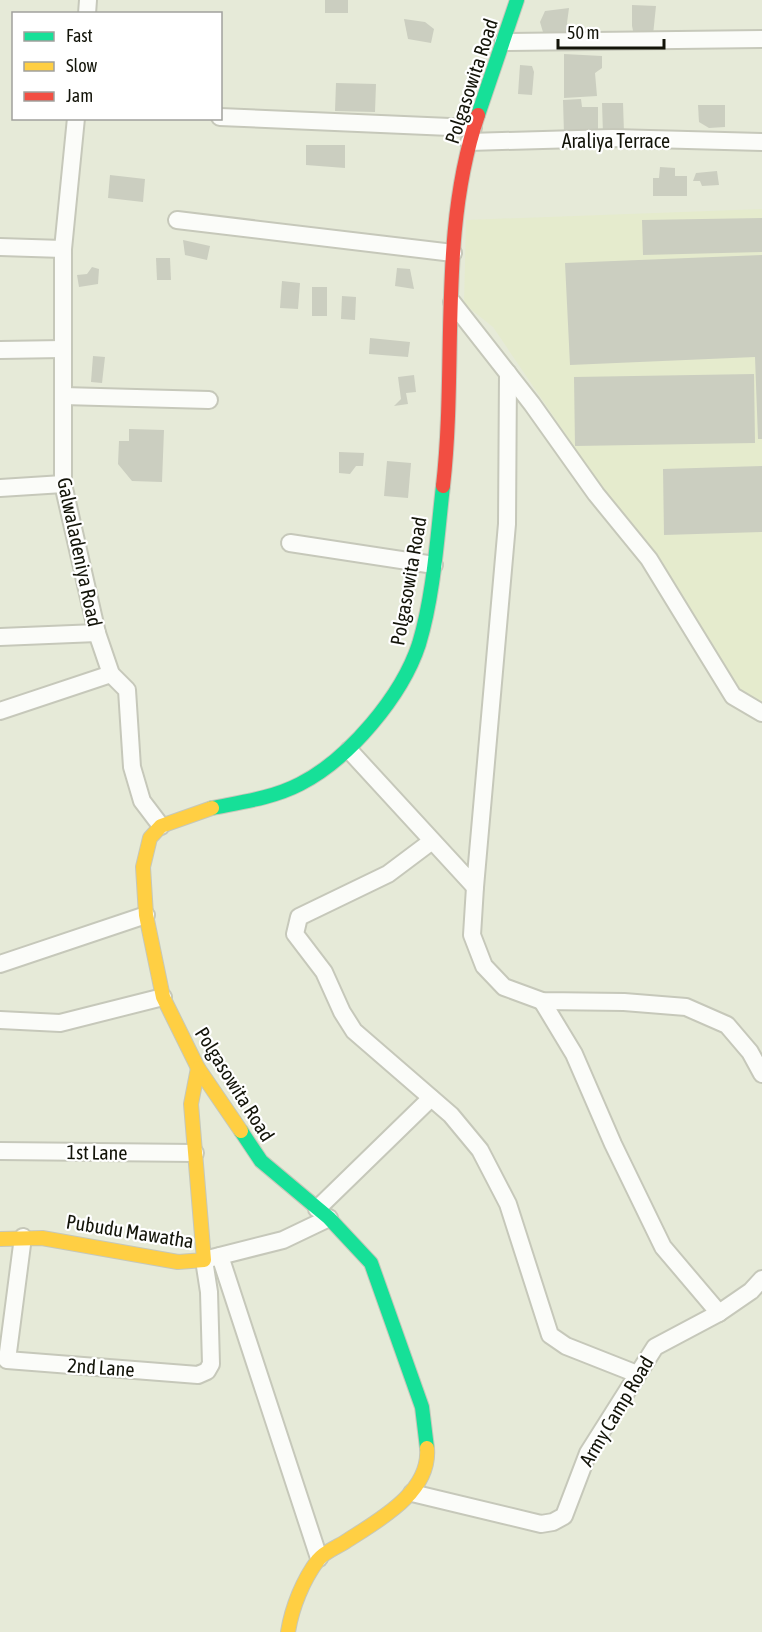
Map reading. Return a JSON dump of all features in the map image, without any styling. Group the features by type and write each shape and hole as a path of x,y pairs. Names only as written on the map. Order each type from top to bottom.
{"street":[{"name":"Polgasowita Road","path":"319,1558 374,1524 412,1493 424,1472 427,1453 422,1407 411,1370 371,1263 323,1214 261,1161 198,1068 163,998 146,915 143,867 150,838 161,826 202,810 265,798 301,784 349,750 405,680 420,643 434,566 448,443 453,253 471,135 517,0"},
{"path":"503,42 762,39"},
{"name":"Araliya Terrace","path":"222,117 471,135 762,142"},
{"name":"Galwaladeniya Road","path":"76,120 63,249 63,484 97,633 111,674 127,690 132,767 142,801 161,826"},
{"path":"177,220 453,253"},
{"path":"0,247 63,249"},
{"path":"452,302 508,373 596,494 650,559 732,696 762,713"},
{"path":"0,350 63,349"},
{"path":"508,373 507,524 472,934 484,966 504,987 542,1001 624,1002 686,1007 727,1025 750,1052 762,1074"},
{"path":"63,396 209,400"},
{"path":"0,488 63,484"},
{"path":"290,543 434,566"},
{"path":"0,636 97,633"},
{"path":"0,711 111,674"},
{"path":"349,750 475,887"},
{"path":"432,841 388,874 299,917 295,926 295,934 324,972 338,1004 354,1031 451,1115 480,1150 508,1204 550,1335 566,1346 638,1374"},
{"path":"0,964 146,915"},
{"path":"0,1020 60,1023 163,998"},
{"path":"542,1001 574,1054 613,1144 663,1247 719,1313"},
{"name":"Pubudu Mawatha","path":"0,1239 23,1237 65,1240 178,1262 212,1258 195,1153 191,1104 198,1068"},
{"path":"288,1632 292,1609 319,1558 212,1258 283,1240 323,1214 431,1098"},
{"name":"1st Lane","path":"0,1151 195,1153"},
{"name":"2nd Lane","path":"23,1237 7,1360 198,1374 207,1371 211,1364 208,1292 212,1258"},
{"name":"Army Camp Road","path":"412,1493 508,1518 541,1524 554,1522 564,1516 588,1453 655,1347 719,1313 751,1291 762,1279"}],"shaded area":[{"path":"762,209 762,710 749,710 684,609 493,327 464,304 466,220"}],"building":[{"path":"325,0 348,0 348,13 325,13"},
{"path":"632,5 656,6 653,35 634,35"},
{"path":"569,8 567,23 572,36 545,39 540,22 545,11"},
{"path":"404,19 425,22 434,29 431,43 408,39"},
{"path":"564,54 602,56 602,68 595,73 597,96 564,98"},
{"path":"520,65 532,66 534,72 532,95 518,94"},
{"path":"336,83 376,84 375,112 335,111"},
{"path":"581,99 582,107 598,107 598,133 564,134 563,100"},
{"path":"602,103 623,103 624,133 603,134"},
{"path":"698,105 725,105 725,127 709,128 699,122"},
{"path":"306,145 345,145 345,168 306,165"},
{"path":"660,167 675,168 675,176 687,176 687,196 653,196 653,178 659,178"},
{"path":"717,171 719,185 702,186 700,181 693,181 696,173"},
{"path":"110,175 145,179 143,202 108,198"},
{"path":"762,218 762,252 643,255 642,220"},
{"path":"183,240 210,246 207,260 185,255"},
{"path":"762,255 762,439 758,439 755,357 570,365 565,263"},
{"path":"156,258 170,258 171,280 157,280"},
{"path":"92,267 99,269 98,284 79,287 77,275 87,274"},
{"path":"397,268 410,269 414,289 395,286"},
{"path":"282,281 300,283 298,309 280,308"},
{"path":"312,287 327,287 327,316 312,316"},
{"path":"342,296 356,297 355,320 341,319"},
{"path":"370,338 410,342 408,357 369,354"},
{"path":"93,356 105,357 102,383 91,382"},
{"path":"754,374 755,443 575,446 574,377"},
{"path":"414,375 416,392 406,393 408,404 394,406 401,399 398,377"},
{"path":"129,429 164,430 162,482 132,481 118,464 119,441 129,441"},
{"path":"339,452 364,453 363,466 356,466 350,474 339,473"},
{"path":"387,461 411,463 408,498 384,496"},
{"path":"762,466 762,532 664,535 663,469"}],"traffic: fast":[{"path":"478,115 517,0"},
{"path":"212,808 268,796 300,784 337,759 372,724 387,705 411,664 424,625 434,566 443,486"},
{"path":"241,1131 261,1161 329,1218 371,1263 422,1407 427,1448"}],"traffic: slow":[{"path":"212,808 161,826 150,838 143,867 146,915 163,997 198,1068 241,1131"},
{"path":"0,1239 42,1238 178,1262 204,1260 191,1104 198,1068"},
{"path":"288,1632 299,1594 318,1560 400,1504 420,1479 426,1464 427,1448"}],"traffic: jam":[{"path":"443,486 447,440 453,252 466,160 478,115"}]}
